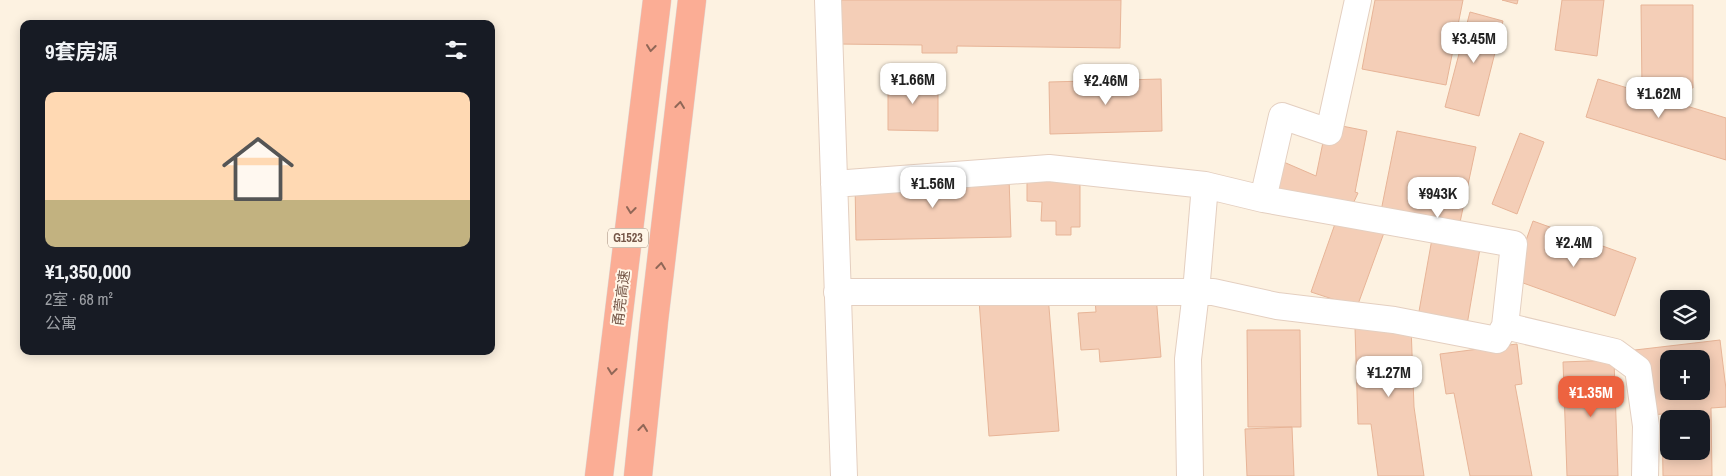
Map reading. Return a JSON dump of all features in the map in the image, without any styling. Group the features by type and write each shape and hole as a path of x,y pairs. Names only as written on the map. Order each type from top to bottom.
{"highway":[{"name":"甬莞高速","path":"599,476 657,0"},
{"name":"G1523","path":"638,476 654,321 692,0"}],"street":[{"path":"828,0 844,476"},
{"path":"1263,199 1282,116 1329,132 1358,0"},
{"path":"834,184 1049,168 1206,185 1263,199 1514,244 1505,326 1498,340 1394,320 1277,306 1213,292 837,292"},
{"path":"1190,476 1188,358 1206,185"},
{"path":"1505,326 1615,352 1638,369 1646,426 1645,476"}],"building":[{"path":"838,0 1121,0 1120,48 957,46 957,53 922,53 922,45 837,44"},
{"path":"1375,0 1463,0 1446,85 1362,69"},
{"path":"1502,0 1518,0 1517,4"},
{"path":"1562,0 1604,0 1597,56 1555,50"},
{"path":"1641,5 1693,5 1693,88 1642,89"},
{"path":"1470,12 1503,21 1479,116 1445,107"},
{"path":"888,79 938,79 938,131 888,130"},
{"path":"1161,79 1162,131 1050,134 1049,82"},
{"path":"1598,79 1726,118 1726,160 1586,117"},
{"path":"1327,123 1367,131 1355,192 1358,193 1352,206 1385,230 1357,307 1311,292 1336,221 1266,192 1279,160 1316,176"},
{"path":"1397,131 1476,147 1459,227 1483,231 1467,325 1418,317 1435,222 1381,211"},
{"path":"1520,133 1544,142 1517,214 1492,204"},
{"path":"1027,174 1080,175 1080,227 1071,227 1071,235 1056,235 1056,221 1041,221 1042,202 1027,201"},
{"path":"1009,178 1011,237 856,240 855,182"},
{"path":"1533,221 1636,258 1615,316 1512,279"},
{"path":"1048,295 1059,431 989,436 979,300"},
{"path":"1156,295 1161,357 1100,362 1099,349 1081,350 1078,313 1096,312 1095,300"},
{"path":"1411,326 1414,407 1424,476 1378,476 1371,424 1358,424 1355,328"},
{"path":"1247,330 1300,330 1301,427 1248,427"},
{"path":"1720,340 1726,389 1726,407 1711,408 1712,476 1663,476 1663,460 1710,460 1710,410 1660,410 1660,414 1643,416 1635,350"},
{"path":"1517,344 1522,384 1515,385 1532,476 1470,476 1454,393 1446,394 1440,354"},
{"path":"1614,360 1618,476 1567,476 1563,362"},
{"path":"1292,427 1294,476 1247,476 1245,429"}]}
